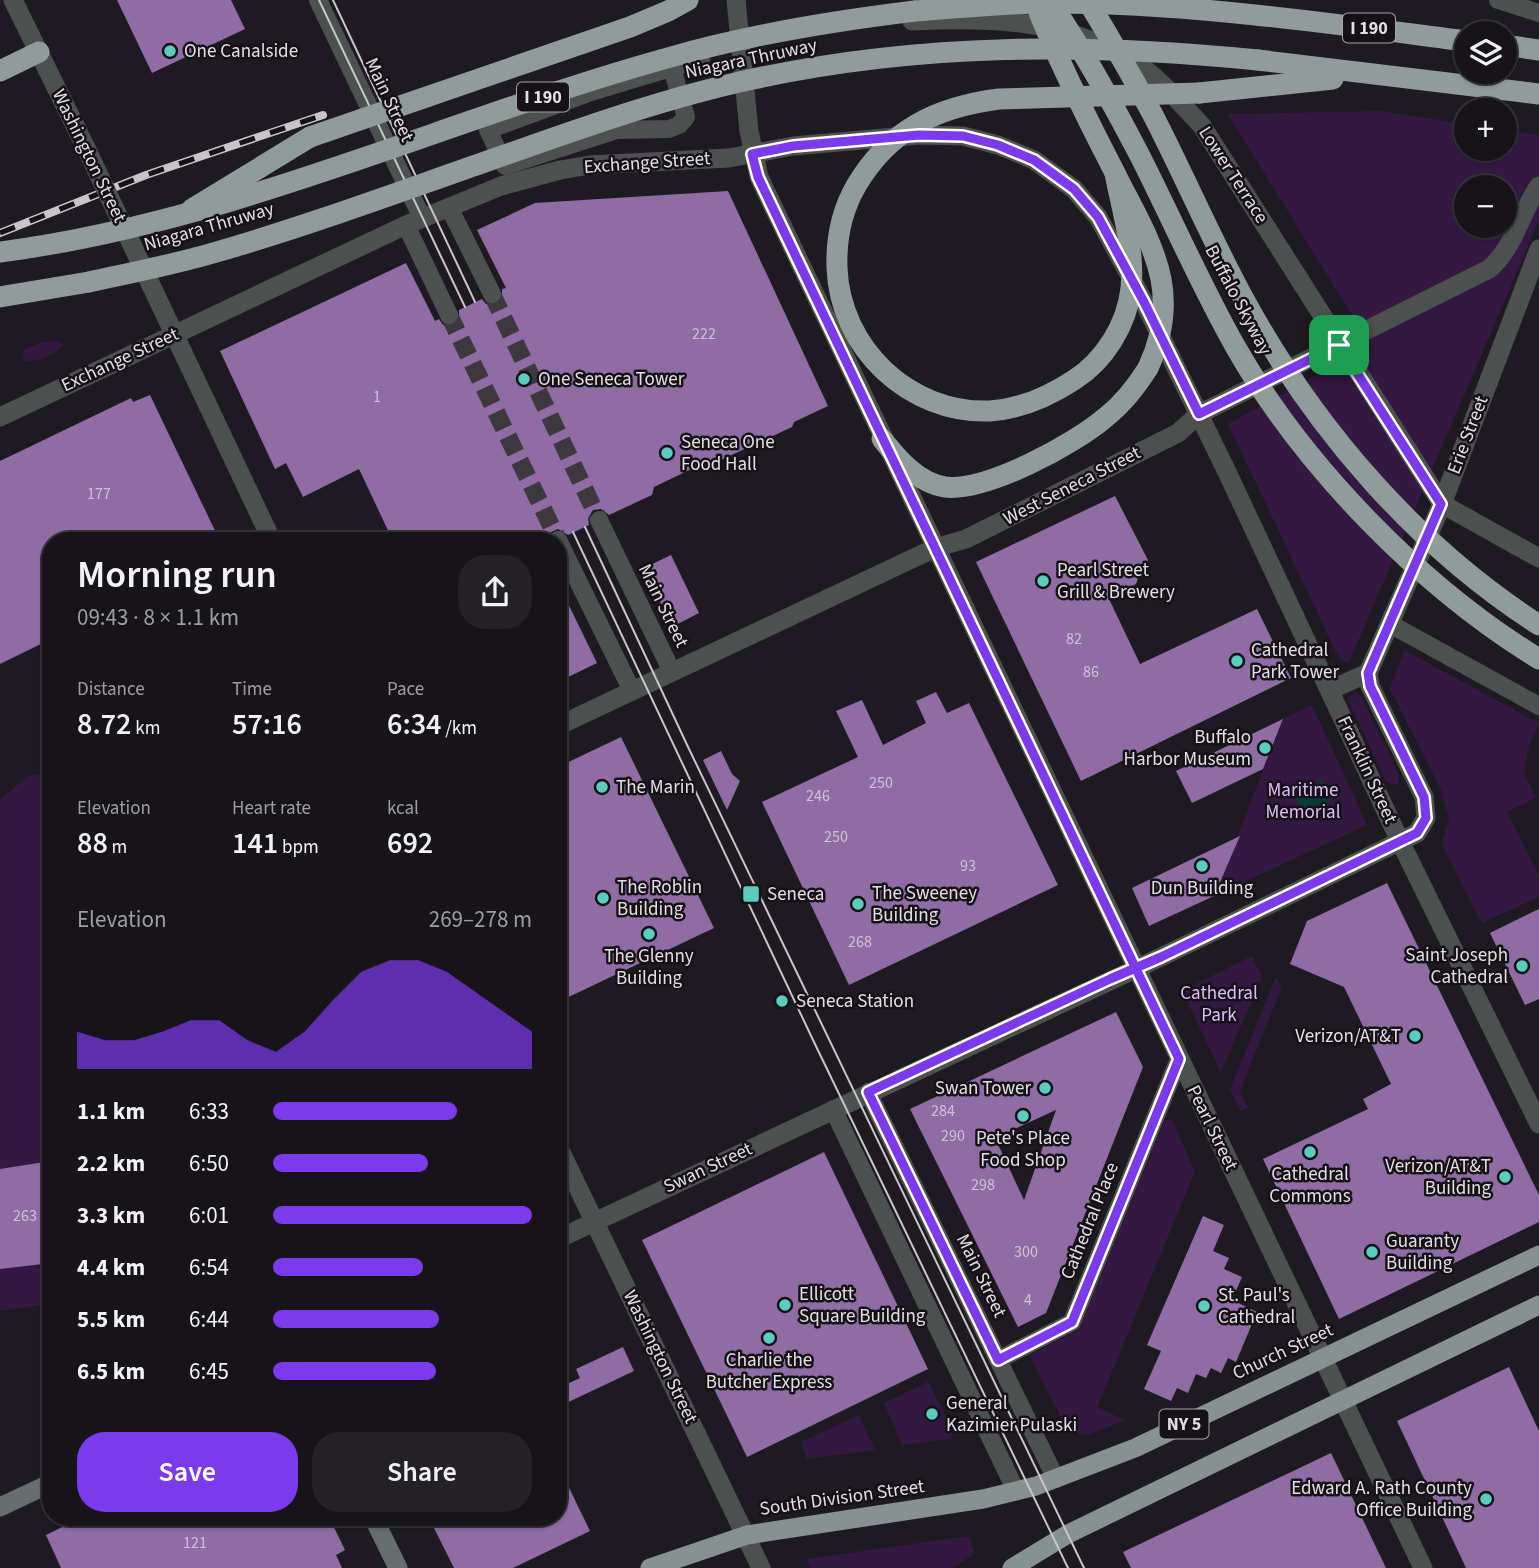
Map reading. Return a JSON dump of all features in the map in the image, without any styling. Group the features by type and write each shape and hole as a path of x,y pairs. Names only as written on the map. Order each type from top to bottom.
{"highway":[{"path":"180,216 310,137 630,27 688,0"},
{"path":"882,439 903,465 926,479 943,486 966,488 1002,475 1069,443 1106,417 1130,396 1158,346 1162,324 1161,281 1156,261 1140,221 1061,64 1034,0"},
{"name":"Buffalo Skyway","path":"1049,0 1098,78 1126,130 1236,349 1282,417 1334,482 1394,545 1467,607 1539,659"},
{"name":"Buffalo Skyway","path":"1087,0 1153,116 1250,310 1309,403 1364,472 1419,528 1482,585 1539,625"},
{"name":"Niagara Thruway","path":"0,252 107,235 180,216 269,190 671,56 755,36 837,21 980,6 1042,3 1272,16 1454,39"},
{"name":"Niagara Thruway","path":"0,297 89,282 211,254 653,105 752,79 838,63 960,50 1032,47 1158,51 1539,94"},
{"path":"1517,47 1539,50"},
{"path":"0,71 39,52"},
{"path":"1115,173 1131,253 1131,290 1122,320 1112,340 1086,372 1054,393 1026,405 990,411 951,407 913,393 894,380 861,344 844,312 837,283 836,248 841,221 850,196 864,172 886,146 937,113 966,103 999,99 1199,93 1370,75"},
{"name":"Church Street","path":"1050,1481 1135,1448 1539,1255"},
{"path":"1012,1568 1068,1534 1539,1305"},
{"name":"South Division Street","path":"650,1568 747,1535 954,1504 1050,1481"}],"main road":[{"path":"0,1507 42,1487"},
{"path":"377,1526 398,1568"}],"street":[{"name":"Washington Street","path":"13,0 268,532"},
{"name":"Main Street","path":"318,0 427,216 492,294"},
{"name":"Main Street","path":"331,0 427,216 449,314"},
{"name":"Pearl Street","path":"736,0 752,154 758,177 1423,1568"},
{"path":"1497,0 1539,13"},
{"name":"Lower Terrace","path":"672,68 686,117 679,125 669,129 617,130 505,166 488,130 589,93 741,47 770,40 887,23 972,18 1033,24 1077,35 1125,55 1153,75 1202,126 1441,504 1539,558"},
{"name":"Exchange Street","path":"0,417 427,216 501,186 560,170 590,166 729,158 793,146 919,135 963,136 998,145 1034,160 1074,189 1098,217 1144,302 1199,414"},
{"name":"West Seneca Street","path":"567,722 935,548 966,539 1178,433 1199,414 1489,269 1507,250 1532,195 1539,186"},
{"name":"Erie Street","path":"1368,673 1441,504 1539,250"},
{"name":"Franklin Street","path":"1199,414 1400,841 1539,1124"},
{"name":"Main Street","path":"599,520 672,672"},
{"path":"567,557 638,688"},
{"path":"1390,624 1539,706"},
{"path":"1330,690 1368,673 1370,686 1424,797 1426,818 1417,833 1400,841"},
{"name":"Swan Street","path":"567,1235 1400,841"},
{"name":"Cathedral Place","path":"998,1360 1072,1322 1179,1059"},
{"name":"Main Street","path":"863,1095 998,1360 1050,1481"},
{"path":"833,1109 1016,1491"},
{"name":"Washington Street","path":"567,1165 761,1568"}],"green space":[{"path":"1381,111 1454,122 1454,161 1517,161 1517,132 1539,135 1539,221 1349,662 1340,660 1228,424 1371,346 1228,114"},
{"path":"58,341 63,345 50,355 39,360 23,360 24,350 39,343"},
{"path":"1404,650 1539,723 1529,745 1524,772 1536,798 1507,812 1539,876 1539,897 1482,923 1442,843 1449,819 1441,790 1390,689"},
{"path":"1356,692 1361,696 1399,775 1398,784 1386,781 1349,702 1347,697"},
{"name":"Maritime Memorial","path":"1312,705 1367,825 1214,896 1236,845 1233,839 1237,837 1283,719"},
{"path":"42,774 42,1305 0,1311 0,800 28,776"},
{"name":"Cathedral Park","path":"1252,956 1262,977 1221,1072 1182,991"},
{"path":"1276,977 1282,987 1240,1091 1248,1108 1240,1111 1230,1089"},
{"path":"1165,1120 1172,1120 1195,1171 1097,1408 1126,1420 1088,1435 1068,1432 1030,1355 1079,1330"},
{"path":"928,1382 953,1430 951,1439 902,1445 884,1403"},
{"path":"859,1415 875,1450 807,1459 801,1442"},
{"path":"968,1536 975,1553 953,1568 811,1568 807,1559"}],"shaded area":[{"path":"1322,781 1330,799 1324,816 1299,807 1293,792"}],"building":[{"name":"One Canalside","path":"117,0 231,0 245,29 152,73"},
{"name":"One Seneca Tower","path":"728,191 828,406 794,422 792,427 710,465 704,463 654,487 652,495 609,515 601,509 593,510 588,518 589,525 568,535 558,529 551,532 389,532 359,469 303,497 286,463 275,469 220,351 406,263 435,321 439,319 443,325 453,325 459,321 459,310 482,299 486,304 496,304 502,300 502,289 506,288 477,230 535,203"},
{"path":"150,395 216,532 42,532 42,643 0,664 0,461 131,398 133,402"},
{"path":"1115,496 1148,560 1147,571 1139,575 1136,584 1109,599 1140,664 1257,609 1291,678 1081,781 976,562"},
{"path":"671,555 699,613 672,627 644,568"},
{"path":"567,601 597,663 567,678"},
{"path":"936,692 947,713 969,703 1058,885 849,985 762,802 858,757 836,711 862,700 883,745 926,723 916,701"},
{"path":"1283,719 1263,769 1192,803 1176,771"},
{"path":"621,737 714,928 567,998 567,763"},
{"path":"721,751 732,774 740,781 727,810 703,760"},
{"name":"Dun Building","path":"1240,836 1214,896 1149,926 1132,888"},
{"path":"1387,883 1539,1195 1539,1222 1339,1319 1263,1159 1368,1109 1363,1099 1391,1084 1344,987 1290,964 1307,921"},
{"name":"Saint Joseph Cathedral","path":"1539,909 1539,999 1525,1005 1490,933"},
{"path":"1116,1012 1143,1067 1046,1313 1018,1327 910,1109","holes":["1056,1110 1024,1200 995,1138"]},
{"name":"Ellicott Square Building","path":"824,1152 928,1369 747,1457 642,1240"},
{"path":"42,1162 42,1264 0,1269 0,1169"},
{"name":"St. Paul's Cathedral","path":"1203,1216 1224,1225 1213,1251 1229,1258 1224,1269 1242,1277 1232,1300 1257,1312 1236,1362 1228,1358 1221,1373 1211,1368 1206,1378 1196,1374 1188,1393 1177,1388 1171,1401 1144,1389 1161,1351 1147,1345"},
{"path":"623,1347 634,1371 567,1403 567,1384 580,1378 576,1369"},
{"name":"Edward A. Rath County Office Building","path":"1509,1367 1539,1431 1539,1568 1466,1568 1397,1421"},
{"path":"1331,1453 1386,1568 1131,1568 1123,1552"},
{"path":"567,1484 590,1531 513,1568 454,1568 434,1528 567,1526"},
{"path":"64,1526 333,1526 345,1550 336,1555 342,1568 61,1568 46,1535"}],"tunnel":[{"path":"492,294 599,520"},
{"path":"449,315 554,532"}],"tram line":[{"path":"319,0 465,307"},
{"path":"333,0 475,302"},
{"path":"585,527 689,749 1084,1568"},
{"path":"573,532 813,1040 1068,1568"}],"railway":[{"path":"0,233 146,175 323,115"}],"place":[{"name":"One Canalside","path":"170,51"},
{"name":"One Seneca Tower","path":"524,379"},
{"name":"Seneca One Food Hall","path":"667,453"},
{"name":"Pearl Street Grill & Brewery","path":"1043,581"},
{"name":"Cathedral Park Tower","path":"1237,661"},
{"name":"Buffalo Harbor Museum","path":"1265,748"},
{"name":"The Marin","path":"602,787"},
{"name":"Dun Building","path":"1202,866"},
{"name":"Seneca","path":"751,894"},
{"name":"The Roblin Building","path":"603,898"},
{"name":"The Sweeney Building","path":"858,904"},
{"name":"The Glenny Building","path":"649,934"},
{"name":"Saint Joseph Cathedral","path":"1522,966"},
{"name":"Seneca Station","path":"782,1001"},
{"name":"Verizon/AT&T","path":"1415,1036"},
{"name":"Swan Tower","path":"1045,1088"},
{"name":"Pete's Place Food Shop","path":"1023,1116"},
{"name":"Cathedral Commons","path":"1310,1152"},
{"name":"Verizon/AT&T Building","path":"1505,1177"},
{"name":"Guaranty Building","path":"1372,1252"},
{"name":"Ellicott Square Building","path":"785,1305"},
{"name":"St. Paul's Cathedral","path":"1204,1306"},
{"name":"Charlie the Butcher Express","path":"769,1338"},
{"name":"General Kazimier Pulaski","path":"932,1414"},
{"name":"Edward A. Rath County Office Building","path":"1486,1499"}],"route":[{"path":"1339,345 1199,414 1144,302 1098,217 1074,189 1034,160 998,145 963,136 919,135 793,146 752,154 758,177 882,439 962,604 996,677 1136,968 1179,1059 1072,1322 998,1360 868,1092 1110,979 1136,968 1161,957 1417,833 1426,818 1424,797 1370,686 1368,673 1441,504 1339,345"}]}
